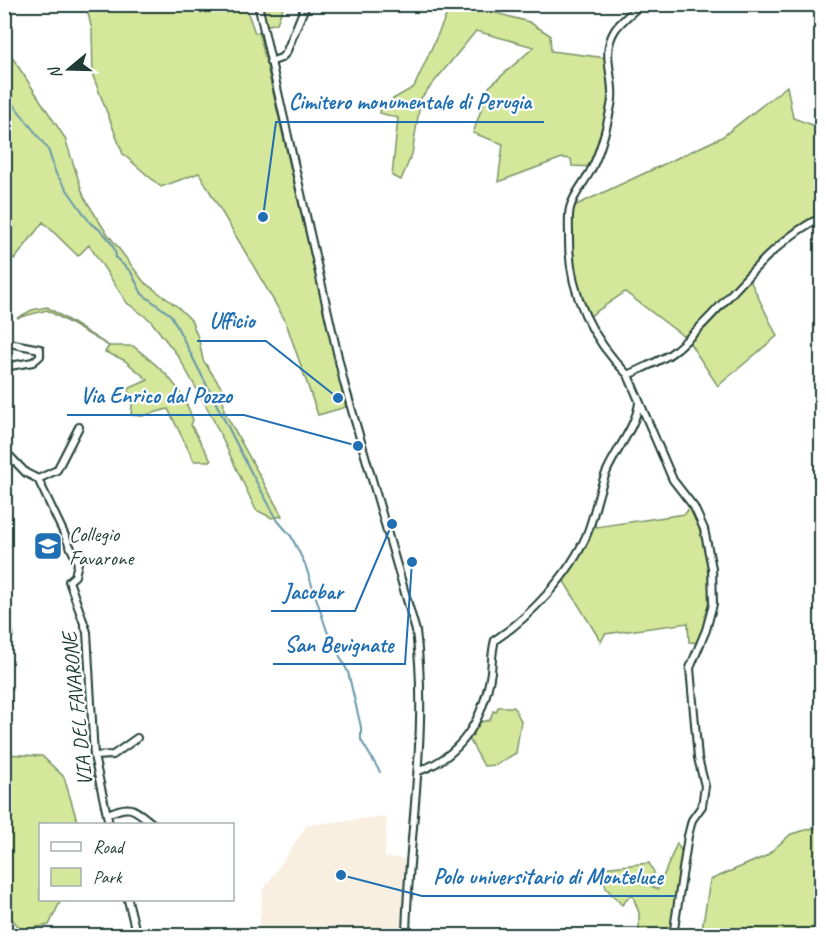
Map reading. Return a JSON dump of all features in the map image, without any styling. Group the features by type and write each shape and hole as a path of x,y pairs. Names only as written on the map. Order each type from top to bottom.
{"street":[{"path":"258,4 344,383 413,617 420,666 419,771 407,890 406,936"},
{"path":"270,62 286,53 306,4"},
{"path":"641,4 615,30 609,46 607,57 613,91 611,106 593,167 570,208 569,249 573,283 591,330 604,351 628,375 673,480 694,507 704,529 712,568 713,604 706,630 690,668 698,758 705,793 702,806 692,820 688,836 673,936"},
{"path":"628,375 671,354 738,286 793,235 822,216"},
{"path":"4,367 33,362 40,356 40,349 14,344"},
{"path":"419,771 447,758 470,735 491,674 495,640 518,622 553,587 585,537 606,473 637,416 639,401"},
{"path":"38,479 57,470 79,428"},
{"name":"VIA DEL FAVARONE","path":"4,450 26,473 38,479 78,563 75,576 69,581 87,632 94,756 109,823"},
{"path":"94,756 113,754 137,738"},
{"name":"VIA DEL FAVARONE","path":"108,814 122,807 131,807 151,823"},
{"path":"128,901 137,936"}],"shaded area":[{"path":"387,816 385,857 410,859 406,935 258,936 263,890 307,825"}],"green space":[{"path":"86,5 245,5 255,33 259,32 346,407 318,415 285,320 199,173 161,187 123,154 93,76 92,30"},
{"path":"260,5 284,5 277,23 265,26"},
{"path":"451,5 475,5 474,7 529,22 550,35 551,51 607,58 613,91 593,167 572,166 571,159 562,158 498,182 503,144 473,133 489,87 534,47 476,31 421,98 412,154 401,180 392,176 398,118 380,113 381,106 414,87"},
{"path":"4,50 14,60 65,138 84,197 104,229 144,282 178,307 191,320 199,340 203,360 223,390 224,411 282,516 272,518 256,510 210,413 178,356 150,320 127,303 89,245 78,256 43,222 15,259 5,254"},
{"path":"787,86 793,118 821,128 821,217 793,235 748,276 777,336 718,386 687,339 625,292 587,318 573,283 570,208 722,137"},
{"path":"47,307 109,346 47,310 17,318 32,310"},
{"path":"109,346 133,346 169,378 183,396 193,420 191,425 211,461 194,461 168,409 142,416 131,415 132,405 128,389 148,380 124,360 105,352"},
{"path":"692,504 704,529 713,604 701,643 689,642 688,623 605,634 601,642 562,578 592,519 596,527 685,514"},
{"path":"4,598 14,635 5,650 4,650"},
{"path":"498,707 514,707 521,721 516,753 496,765 484,766 468,737 475,723 490,720 493,711 496,712"},
{"path":"4,754 42,756 64,777 78,823 39,823 39,901 61,901 49,925 21,930 9,915 5,918"},
{"path":"821,826 821,935 694,935 702,930 710,880 766,856 791,834"},
{"path":"677,843 684,857 674,935 639,935 639,913 632,894 622,905 606,888 601,868 649,863 654,872 651,886 658,889"}],"waterway":[{"path":"4,92 48,149 56,174 91,224 108,238 114,248 116,258 131,272 142,294 171,315 252,474 278,521 291,536 305,564 327,631 348,672 361,727 361,740 380,772"}],"place":[{"name":"Cimitero monumentale di Perugia","path":"263,217"},
{"name":"Ufficio","path":"338,398"},
{"name":"Via Enrico dal Pozzo","path":"358,446"},
{"name":"Jacobar","path":"392,524"},
{"name":"Collegio Favarone","path":"48,546"},
{"name":"San Bevignate","path":"412,562"},
{"name":"Polo universitario di Monteluce","path":"341,875"}]}
